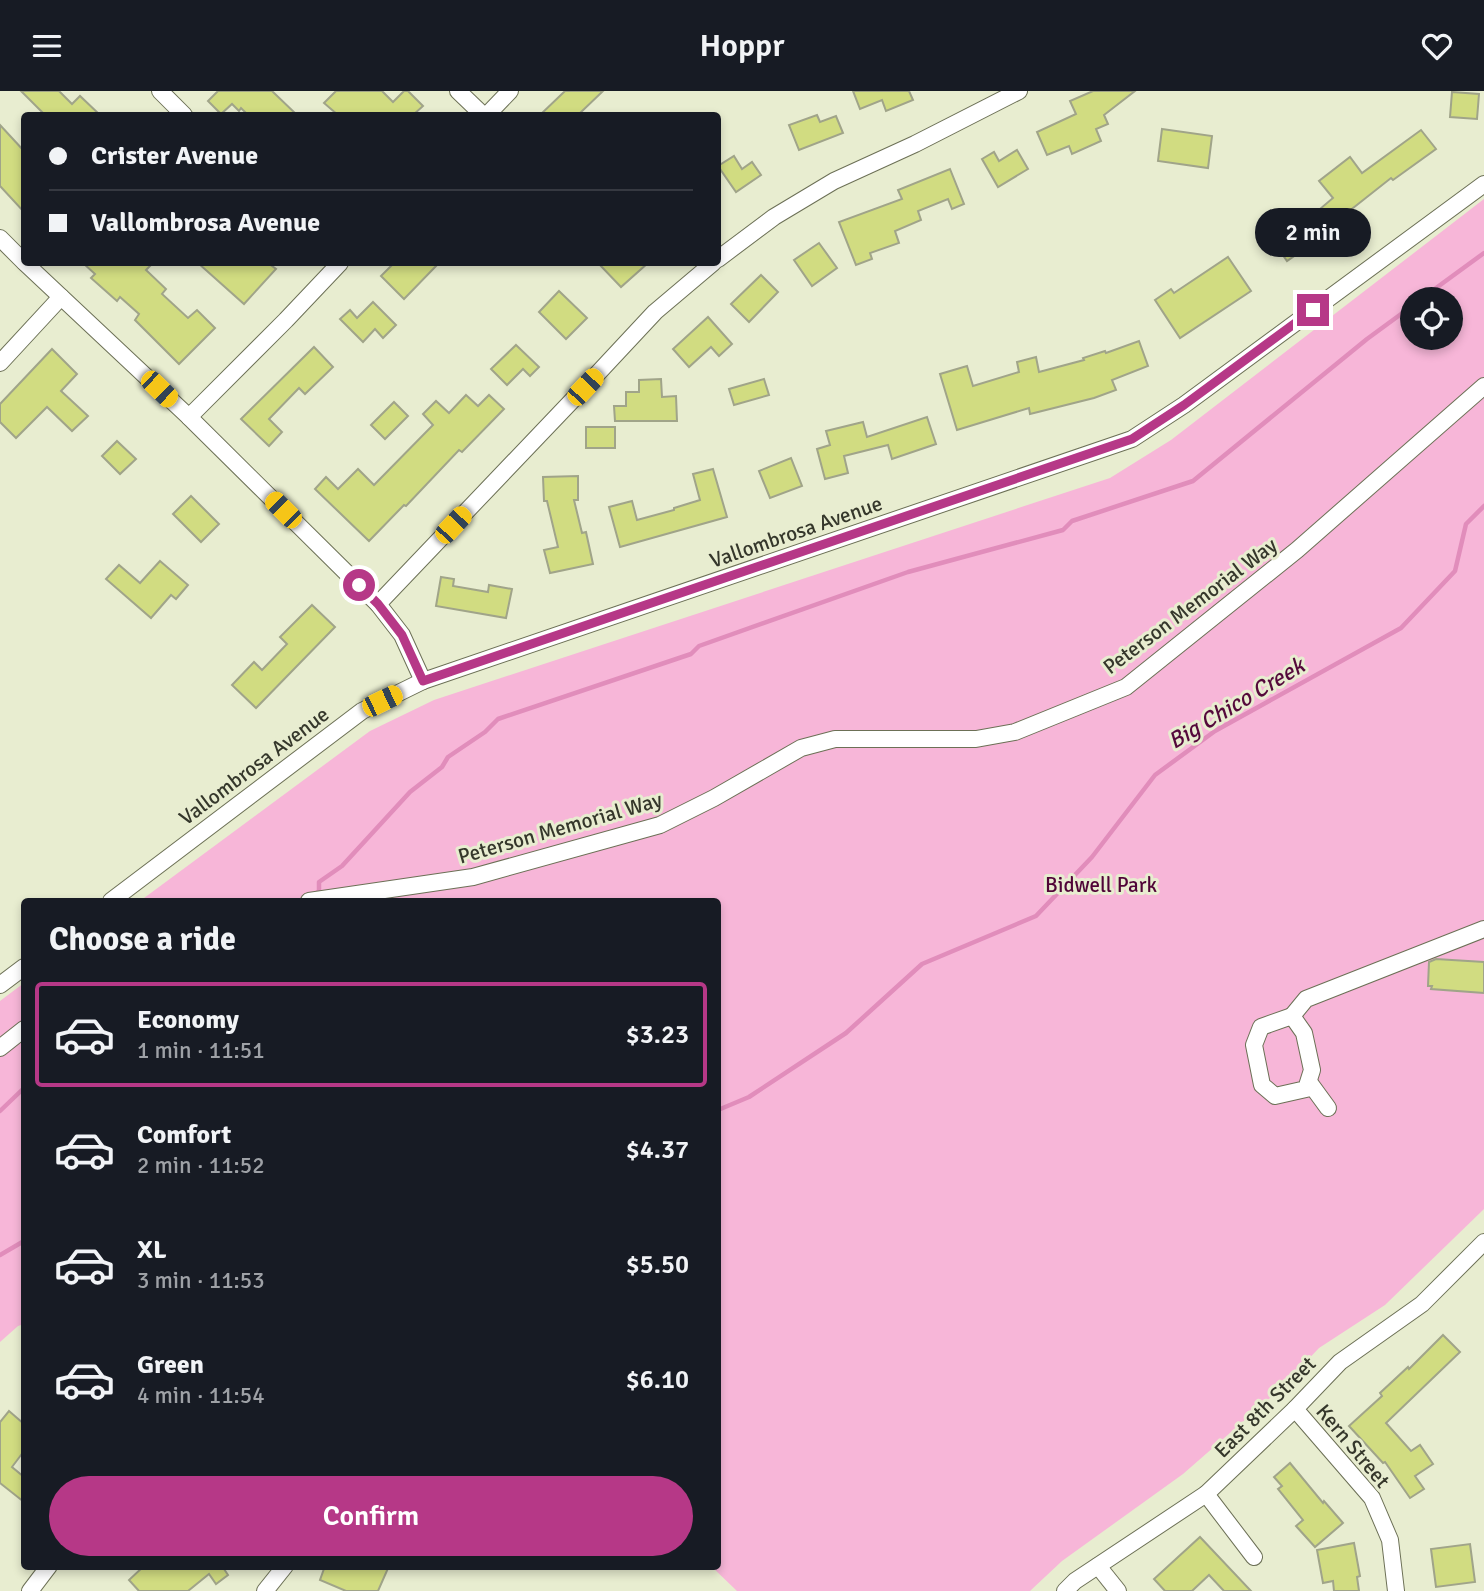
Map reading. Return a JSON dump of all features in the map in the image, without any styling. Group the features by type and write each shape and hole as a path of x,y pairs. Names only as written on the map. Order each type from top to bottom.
{"street":[{"path":"160,91 181,112"},
{"path":"458,91 482,112"},
{"path":"488,112 510,91"},
{"path":"721,257 774,217 834,181 915,144 1019,91"},
{"name":"Vallombrosa Avenue","path":"115,898 362,711 423,681 1132,439 1184,405 1484,184"},
{"path":"0,238 21,258"},
{"path":"29,266 188,417 378,604 402,635 423,681"},
{"path":"188,417 286,320 332,266"},
{"path":"378,604 655,312 709,266"},
{"path":"0,363 61,297"},
{"name":"Peterson Memorial Way","path":"330,898 473,877 660,825 714,798 801,748 835,739 976,739 1015,732 1126,687 1297,551 1484,386"},
{"path":"1292,1016 1304,1033 1312,1070 1306,1089 1275,1096 1262,1085 1254,1045 1261,1027 1292,1016 1306,999 1484,929"},
{"path":"0,985 21,969"},
{"path":"0,1048 21,1031"},
{"path":"1309,1082 1328,1108"},
{"name":"East 8th Street","path":"1065,1591 1075,1581 1206,1494 1340,1362 1422,1304 1484,1242"},
{"name":"Kern Street","path":"1295,1409 1372,1498 1390,1540 1396,1591"},
{"path":"1206,1494 1254,1557"},
{"path":"1098,1566 1118,1591"},
{"path":"30,1591 46,1570"},
{"path":"265,1591 282,1570"}],"green space":[{"name":"Bidwell Park","path":"1484,199 1484,1209 1385,1305 1319,1348 1279,1390 1183,1474 1062,1561 1030,1591 737,1591 715,1570 721,1570 721,898 144,898 370,731 434,700 1110,478 1171,440"},
{"path":"21,985 21,1325 0,1342 0,1001"}],"building":[{"path":"21,91 59,91 72,104 80,96 97,112 42,112"},
{"path":"218,91 272,91 294,112 245,112 241,108 239,111 232,104 223,112 219,112 208,101"},
{"path":"336,91 382,91 393,102 404,91 408,91 423,106 416,112 334,112 324,103"},
{"path":"565,91 603,91 581,112 543,112"},
{"path":"853,91 909,91 913,100 886,111 882,100 860,109"},
{"path":"1093,91 1135,91 1104,115 1108,124 1096,129 1101,141 1072,154 1069,146 1047,155 1037,132 1076,114 1070,101"},
{"path":"1452,92 1479,94 1477,119 1450,117"},
{"path":"817,115 820,122 836,116 843,133 799,150 789,125"},
{"path":"0,125 21,148 21,209 0,186"},
{"path":"1162,129 1212,136 1208,168 1158,161"},
{"path":"1421,130 1436,149 1393,180 1391,178 1324,231 1326,234 1287,261 1264,228 1289,211 1297,223 1311,213 1313,215 1333,198 1319,181 1350,157 1362,173"},
{"path":"1017,150 1028,169 998,187 982,159 994,152 999,161"},
{"path":"734,156 742,169 752,162 761,175 736,192 721,170 721,164"},
{"path":"950,169 964,204 952,209 948,199 918,211 921,220 895,231 899,243 870,253 872,259 856,265 839,222 902,199 898,190"},
{"path":"819,243 837,268 812,286 794,260"},
{"path":"1228,257 1251,291 1180,338 1155,300 1171,289 1174,293"},
{"path":"86,266 150,266 146,270 166,289 162,294 188,318 197,310 215,328 179,364 135,320 139,314 120,297 117,301 91,278 95,274"},
{"path":"201,266 272,266 276,269 244,304"},
{"path":"391,266 436,266 404,299 381,276"},
{"path":"601,266 645,266 621,287"},
{"path":"761,275 778,292 749,322 731,304"},
{"path":"559,291 587,318 566,339 539,312"},
{"path":"373,302 396,325 383,338 375,329 363,342 340,319 350,310 357,318"},
{"path":"708,317 732,344 719,356 711,347 689,367 673,349"},
{"path":"1139,341 1148,366 1112,380 1116,390 1030,414 1029,408 957,430 940,374 967,366 973,386 1019,372 1017,362 1036,357 1039,372"},
{"path":"516,345 539,367 530,376 523,369 507,385 491,369"},
{"path":"314,347 333,367 305,394 299,388 269,419 282,432 269,446 241,419"},
{"path":"52,349 77,374 61,391 88,416 72,431 47,407 16,438 0,422 0,404"},
{"path":"661,379 662,397 676,396 677,421 615,421 614,406 626,406 626,392 639,392 639,380"},
{"path":"764,379 769,395 734,405 729,389"},
{"path":"466,395 478,406 489,395 504,409 462,452 459,450 369,541 315,489 326,477 338,489 358,469 374,485 433,425 423,414 436,401 449,413"},
{"path":"394,402 408,416 385,439 371,425"},
{"path":"927,417 936,444 892,459 888,445 844,456 848,473 825,479 817,449 830,445 826,431 863,422 867,437"},
{"path":"586,427 615,427 615,448 586,448"},
{"path":"117,441 136,459 120,474 102,456"},
{"path":"791,458 802,486 770,498 759,471"},
{"path":"713,469 727,517 620,547 609,507 632,501 637,520 674,510 700,500 693,474"},
{"path":"578,476 578,500 574,500 582,533 586,532 593,564 550,573 544,550 558,547 547,501 544,501 543,477"},
{"path":"191,496 219,524 201,542 173,514"},
{"path":"160,561 188,585 176,599 171,595 151,618 106,579 119,565 140,583"},
{"path":"441,577 454,579 453,586 488,592 489,585 512,589 506,618 436,606"},
{"path":"312,605 335,627 256,708 232,685 254,662 262,670 287,644 280,637"},
{"path":"1436,959 1484,962 1484,993 1431,989 1432,986 1428,986 1429,962"},
{"path":"1443,1335 1460,1352 1386,1423 1411,1451 1420,1445 1433,1464 1415,1476 1424,1489 1410,1498 1385,1462 1383,1463 1349,1426 1382,1396 1380,1393"},
{"path":"9,1411 21,1421 21,1455 12,1467 21,1474 21,1500 0,1483 0,1422"},
{"path":"1290,1463 1343,1523 1315,1547 1296,1526 1303,1520 1278,1489 1282,1486 1274,1477"},
{"path":"1200,1537 1251,1591 1224,1591 1209,1575 1192,1591 1165,1591 1154,1579"},
{"path":"1354,1543 1360,1576 1357,1577 1359,1591 1334,1591 1333,1581 1323,1583 1317,1550"},
{"path":"1470,1544 1475,1582 1436,1587 1431,1549"},
{"path":"140,1570 225,1570 228,1575 216,1584 209,1574 188,1591 139,1591 129,1580"},
{"path":"324,1570 387,1570 378,1591 346,1591 320,1580"}],"waterway":[{"path":"1437,287 1484,253"},
{"path":"314,895 319,891 319,882 342,866 410,792 442,767 448,757 485,732 498,719 691,654 699,646 908,572 1063,530 1072,521 1193,481 1400,315"},
{"name":"Big Chico Creek","path":"721,1109 749,1097 846,1033 922,964 1036,916 1092,857 1155,775 1215,731 1401,628 1455,571 1466,524 1484,506"},
{"path":"0,1111 21,1091"},
{"name":"Big Chico Creek","path":"0,1255 21,1243"}],"route":[{"path":"359,585 402,635 423,681 1132,439 1184,405 1313,310"}]}
